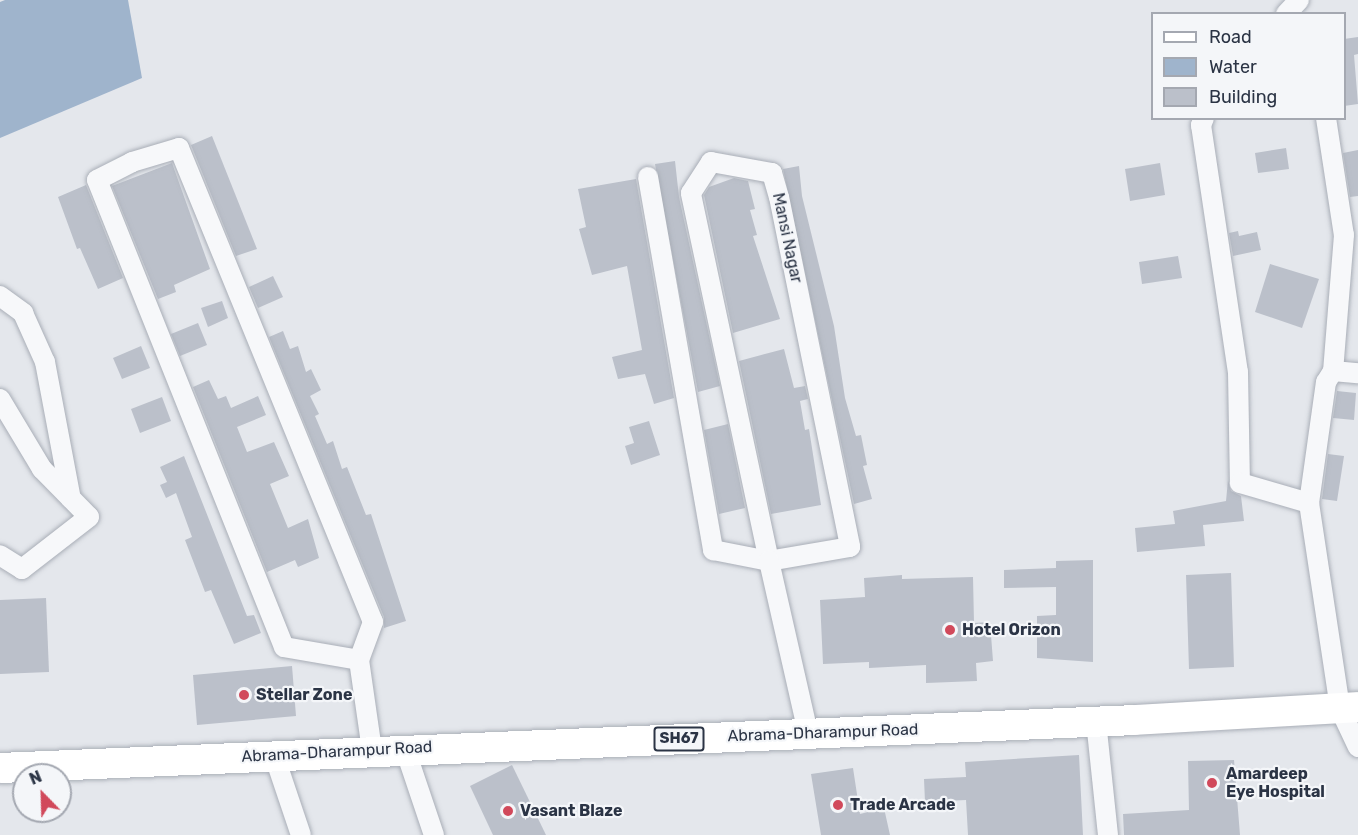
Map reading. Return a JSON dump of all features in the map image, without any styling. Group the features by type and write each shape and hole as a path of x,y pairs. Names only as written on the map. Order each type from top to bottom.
{"main road":[{"name":"Abrama-Dharampur Road","path":"0,768 372,750 1096,722 1349,708"}],"street":[{"path":"1203,120 1201,125 1238,372 1240,483 1309,503"},
{"path":"1326,120 1344,235 1333,371 1326,382 1309,503 1358,747"},
{"path":"359,660 284,647 97,180 132,162 179,148 373,622 359,660 372,750"},
{"name":"Mansi Nagar","path":"648,177 713,550 769,561 850,547 772,173 711,162 691,193 769,561 808,733"},
{"path":"0,296 22,314 45,362 71,499"},
{"path":"1333,371 1358,373"},
{"path":"0,399 42,469 89,517 22,569 0,555"},
{"path":"1096,722 1108,835"},
{"path":"405,749 434,835"},
{"path":"274,755 301,835"}],"water":[{"path":"5,0 128,0 142,78 0,138 0,2"}],"building":[{"path":"1358,37 1358,54 1354,55 1358,104 1346,106 1346,39"},
{"path":"212,136 257,249 236,256 191,145"},
{"path":"1286,148 1289,169 1258,173 1255,153"},
{"path":"1358,150 1358,196 1350,197 1343,153"},
{"path":"675,161 679,197 720,386 698,392 655,164"},
{"path":"172,163 210,269 174,285 176,292 158,299 112,186"},
{"path":"1160,163 1165,195 1130,201 1125,169"},
{"path":"799,166 802,196 834,326 845,398 856,436 861,435 867,465 863,466 872,499 854,504 783,169"},
{"path":"734,178 748,181 755,209 750,210 757,235 753,236 780,319 733,333 704,195 709,187"},
{"path":"636,179 674,398 654,404 645,374 618,379 612,357 642,350 627,266 592,275 579,229 586,227 578,189"},
{"path":"86,185 123,278 98,289 80,248 77,249 58,197"},
{"path":"1238,231 1239,236 1257,232 1261,250 1233,256 1229,233"},
{"path":"1178,256 1182,278 1142,284 1139,262"},
{"path":"1270,264 1319,279 1302,328 1255,312"},
{"path":"273,276 283,297 258,308 249,287"},
{"path":"222,301 228,318 208,327 201,308"},
{"path":"198,323 207,345 180,356 171,334"},
{"path":"283,331 290,349 298,346 306,372 311,369 321,390 310,396 319,414 315,416 327,444 333,441 342,469 347,467 366,515 371,514 406,621 384,628 384,617 269,337"},
{"path":"141,346 150,368 122,379 113,358"},
{"path":"784,349 794,388 805,386 808,399 800,401 805,430 809,429 821,505 771,514 739,361"},
{"path":"209,380 218,399 226,396 231,408 258,396 266,415 237,427 247,452 274,442 289,476 270,484 288,528 308,519 319,558 298,567 295,560 267,572 193,387"},
{"path":"1337,391 1356,393 1354,420 1333,418"},
{"path":"162,397 171,421 140,433 131,409"},
{"path":"649,421 660,455 631,465 625,446 634,443 629,427"},
{"path":"728,424 745,508 719,514 704,430"},
{"path":"1328,454 1344,456 1337,501 1322,499"},
{"path":"184,456 247,616 254,615 261,633 234,644 211,590 205,592 185,540 192,537 176,493 166,498 160,485 167,482 160,467"},
{"path":"1228,480 1231,491 1241,496 1244,521 1203,525 1205,546 1137,552 1135,528 1175,524 1173,511 1226,501"},
{"path":"1093,560 1093,662 1037,658 1037,616 1056,615 1056,587 1004,588 1004,570 1056,568 1056,561"},
{"path":"1231,573 1234,667 1189,669 1186,575"},
{"path":"902,575 902,579 973,577 974,623 990,622 993,661 976,663 977,681 926,683 926,665 869,668 869,662 823,664 820,600 865,597 864,578"},
{"path":"46,598 49,672 0,674 0,600"},
{"name":"Stellar Zone","path":"292,666 296,716 197,725 193,675"},
{"path":"1079,755 1083,835 968,835 966,800 925,802 924,779 966,777 965,762"},
{"path":"1234,760 1240,835 1124,835 1123,814 1189,810 1188,761"},
{"name":"Vasant Blaze","path":"512,765 546,835 493,835 470,786"},
{"name":"Trade Arcade","path":"853,768 860,814 884,808 890,835 821,835 811,774"}],"place":[{"name":"Hotel Orizon","path":"950,630"},
{"name":"Stellar Zone","path":"244,695"},
{"name":"Amardeep Eye Hospital","path":"1212,783"},
{"name":"Trade Arcade","path":"838,805"},
{"name":"Vasant Blaze","path":"508,811"}]}
